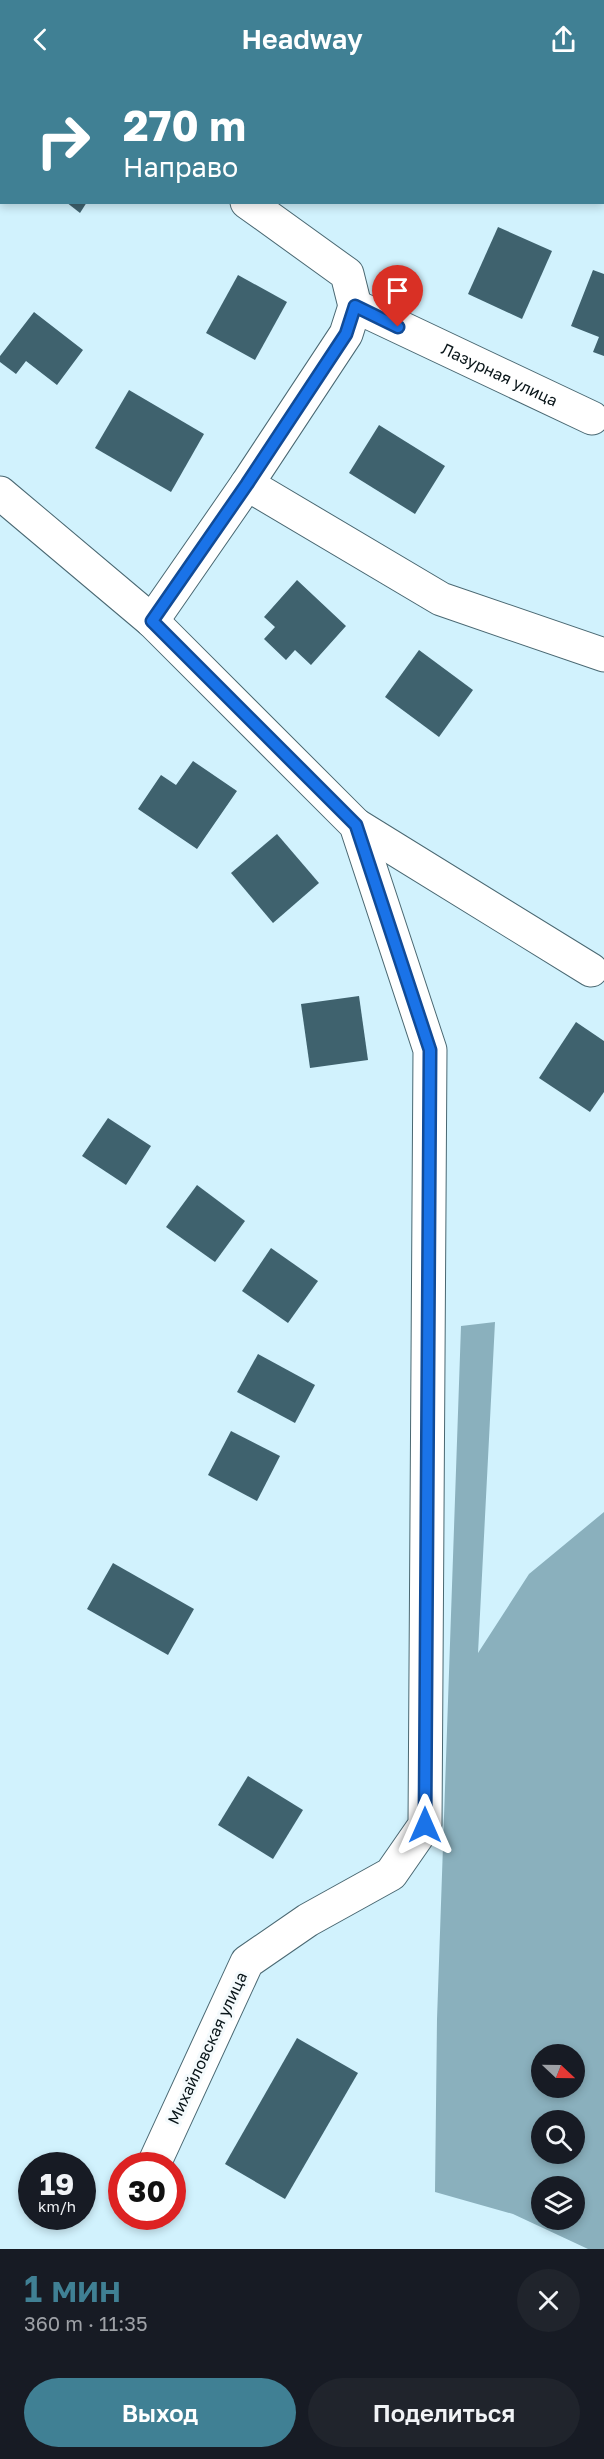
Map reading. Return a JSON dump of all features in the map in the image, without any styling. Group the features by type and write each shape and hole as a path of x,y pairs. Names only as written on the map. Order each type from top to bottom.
{"street":[{"path":"152,621 247,484 346,334 355,306 347,274 250,204"},
{"name":"Лазурная улица","path":"355,306 592,418"},
{"path":"247,484 441,599 604,655"},
{"name":"Михайловская улица","path":"0,493 152,621 356,825 430,1050 425,1825 391,1874 308,1920 247,1962 159,2152"},
{"path":"356,825 591,970"}],"shaded area":[{"path":"495,1322 478,1653 529,1574 604,1512 604,2249 588,2249 547,2230 585,2230 585,2176 531,2176 531,2222 513,2214 435,2192 437,2019 461,1326"}],"building":[{"path":"69,204 86,204 80,213"},
{"path":"498,227 552,251 522,319 468,294"},
{"path":"593,270 604,274 604,356 593,352 599,337 571,326"},
{"path":"238,275 287,302 255,360 206,333"},
{"path":"34,312 83,350 57,385 26,361 16,374 0,362 0,356"},
{"path":"129,390 204,434 171,492 95,448"},
{"path":"379,425 445,466 415,514 349,473"},
{"path":"297,580 346,626 311,665 295,650 286,660 264,639 275,627 264,617"},
{"path":"419,650 473,690 439,737 385,697"},
{"path":"193,761 237,791 197,849 138,809 161,775 176,785"},
{"path":"277,834 319,883 273,923 231,873"},
{"path":"359,996 368,1060 310,1068 301,1004"},
{"path":"576,1022 604,1041 604,1092 590,1112 539,1078"},
{"path":"108,1118 151,1146 126,1185 82,1156"},
{"path":"197,1185 245,1221 215,1262 166,1227"},
{"path":"271,1248 318,1281 288,1323 242,1291"},
{"path":"258,1354 315,1385 295,1423 237,1392"},
{"path":"231,1431 280,1456 257,1501 208,1475"},
{"path":"113,1563 194,1609 168,1655 87,1609"},
{"path":"248,1776 303,1810 273,1859 218,1825"},
{"path":"297,2038 358,2073 285,2199 225,2164"}],"route":[{"path":"398,327 355,306 346,334 247,484 152,621 356,825 430,1050 425,1825"}]}
